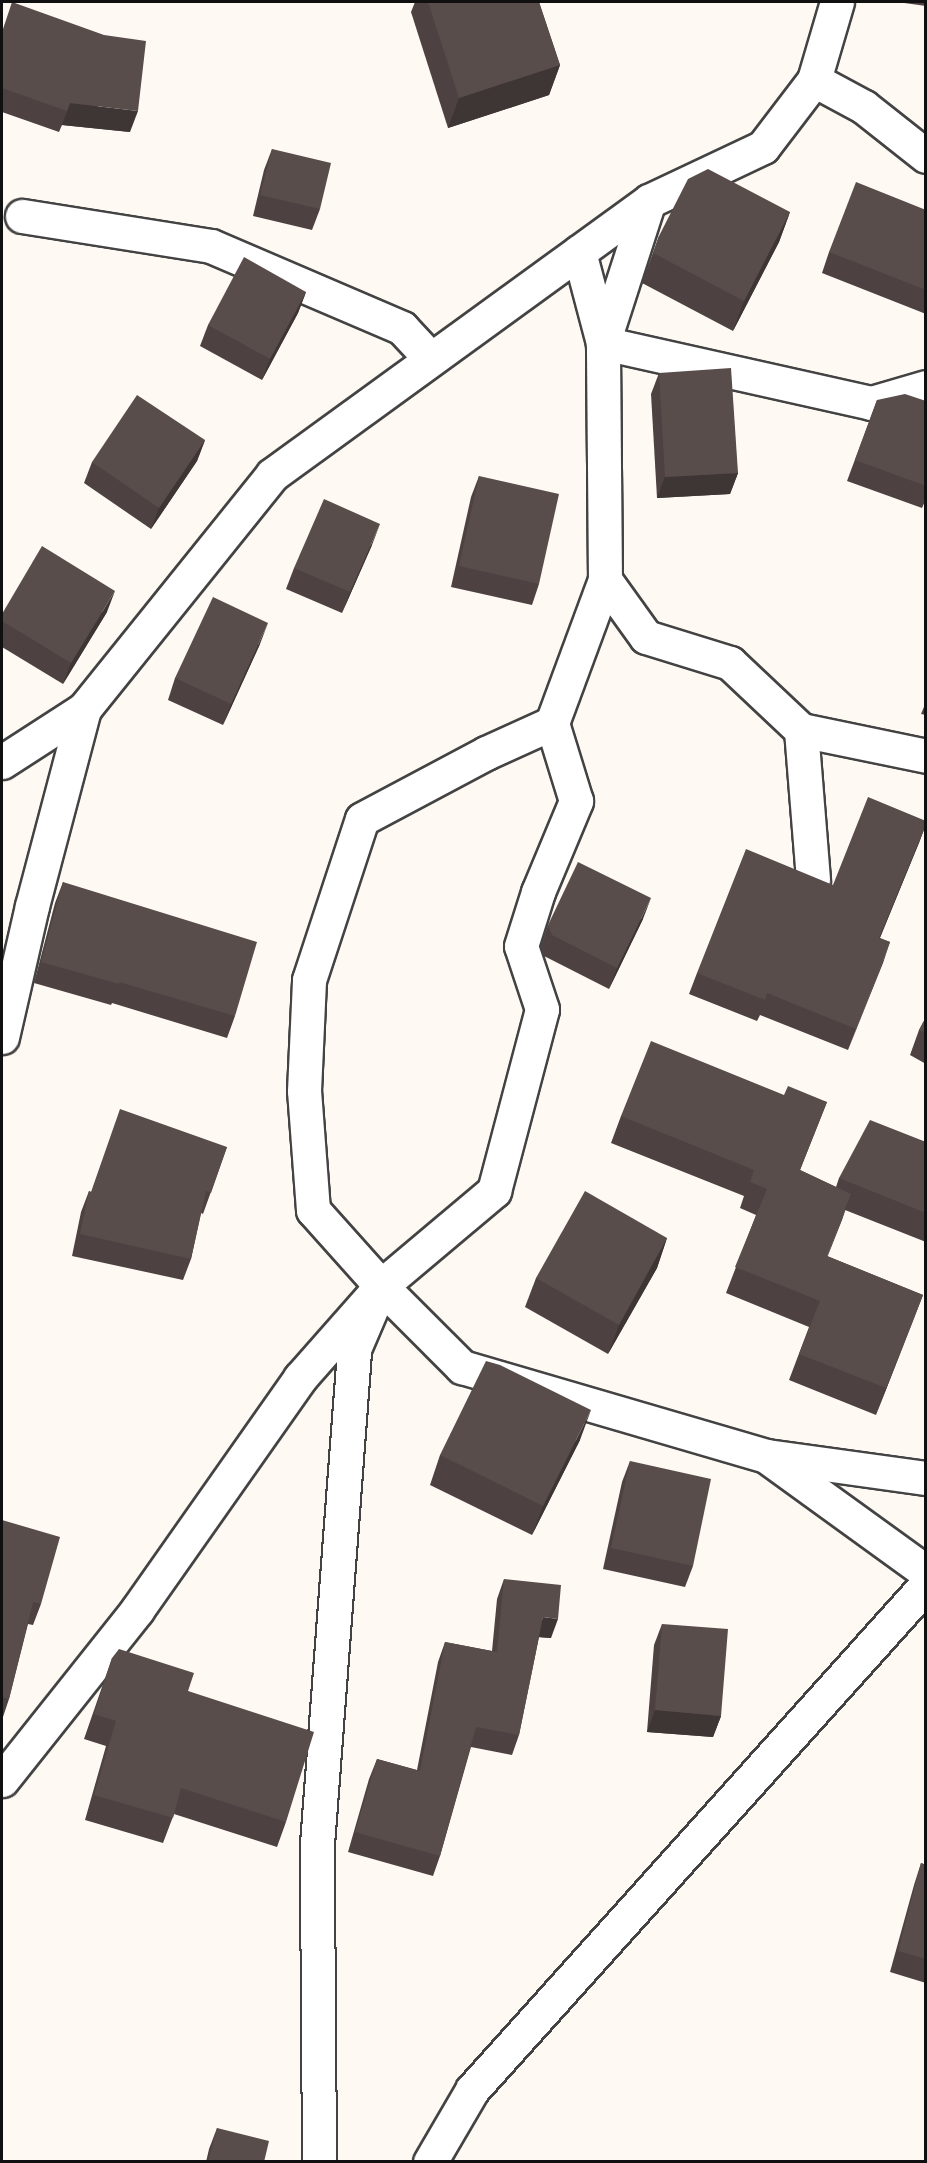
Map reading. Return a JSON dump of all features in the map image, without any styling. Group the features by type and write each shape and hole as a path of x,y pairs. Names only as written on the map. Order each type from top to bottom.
{"street":[{"path":"2,762 84,709 272,475 649,201 763,147 814,80 837,2"},
{"path":"814,80 864,107 926,156"},
{"path":"603,343 649,201"},
{"path":"21,216 211,246 402,328 431,359"},
{"path":"2,1780 137,1610 300,1378 381,1286 494,1191 542,1009 521,946 538,892 576,801 552,723 605,580 603,343 579,252"},
{"path":"603,343 871,403 926,387"},
{"path":"605,580 646,637 730,663 801,730 926,756"},
{"path":"2,1037 32,906 84,709"},
{"path":"552,723 486,753 362,819 309,980 304,1091 313,1210 381,1286 462,1367 766,1456 926,1478"},
{"path":"801,730 813,880"},
{"path":"319,2162 319,1820 354,1349 381,1286"},
{"path":"766,1456 926,1572"},
{"path":"430,2162 472,2090 926,1585"}],"building":[{"path":"12,2 104,35 146,41 138,111 70,103 67,111 2,88 2,32"},
{"path":"428,2 539,2 560,65 459,98"},
{"path":"272,149 331,163 320,209 260,195"},
{"path":"708,169 790,212 744,301 653,253 659,236 688,179"},
{"path":"856,182 926,210 926,290 829,252"},
{"path":"244,257 306,292 270,359 208,325"},
{"path":"731,368 738,473 665,477 659,373"},
{"path":"905,394 926,401 926,486 855,460 877,400"},
{"path":"137,395 205,440 159,508 92,462"},
{"path":"479,476 559,494 539,584 459,566"},
{"path":"324,499 380,524 350,592 294,568"},
{"path":"42,546 115,591 71,663 2,621 2,614"},
{"path":"213,597 268,623 231,704 175,678"},
{"path":"868,797 926,821 926,824 879,938 890,942 856,1029 767,993 765,1000 697,973 746,849 833,885"},
{"path":"578,862 651,898 617,968 552,935 548,925"},
{"path":"63,882 257,942 235,1016 41,962"},
{"path":"926,1017 926,1033 919,1030"},
{"path":"651,1041 784,1095 788,1086 827,1102 800,1170 851,1194 827,1256 923,1295 886,1388 799,1354 820,1301 735,1267 767,1189 750,1182 754,1170 621,1116"},
{"path":"120,1109 227,1147 211,1193 206,1191 191,1259 80,1234 89,1191 91,1192"},
{"path":"870,1120 926,1142 926,1213 839,1178"},
{"path":"585,1191 667,1238 619,1325 536,1278"},
{"path":"486,1361 500,1365 591,1410 543,1506 440,1455"},
{"path":"630,1461 711,1479 693,1566 611,1548"},
{"path":"2,1520 60,1537 41,1604 33,1602 9,1699 2,1697"},
{"path":"504,1579 561,1585 558,1619 543,1617 519,1735 476,1727 440,1856 355,1832 377,1759 420,1771 445,1642 497,1652"},
{"path":"662,1624 728,1629 721,1716 655,1710"},
{"path":"119,1649 194,1673 188,1691 314,1732 286,1822 181,1788 173,1818 94,1795 116,1721 94,1714 112,1658"},
{"path":"921,1863 926,1865 926,1959 898,1951"},
{"path":"217,2128 269,2141 264,2162 208,2162"}]}
